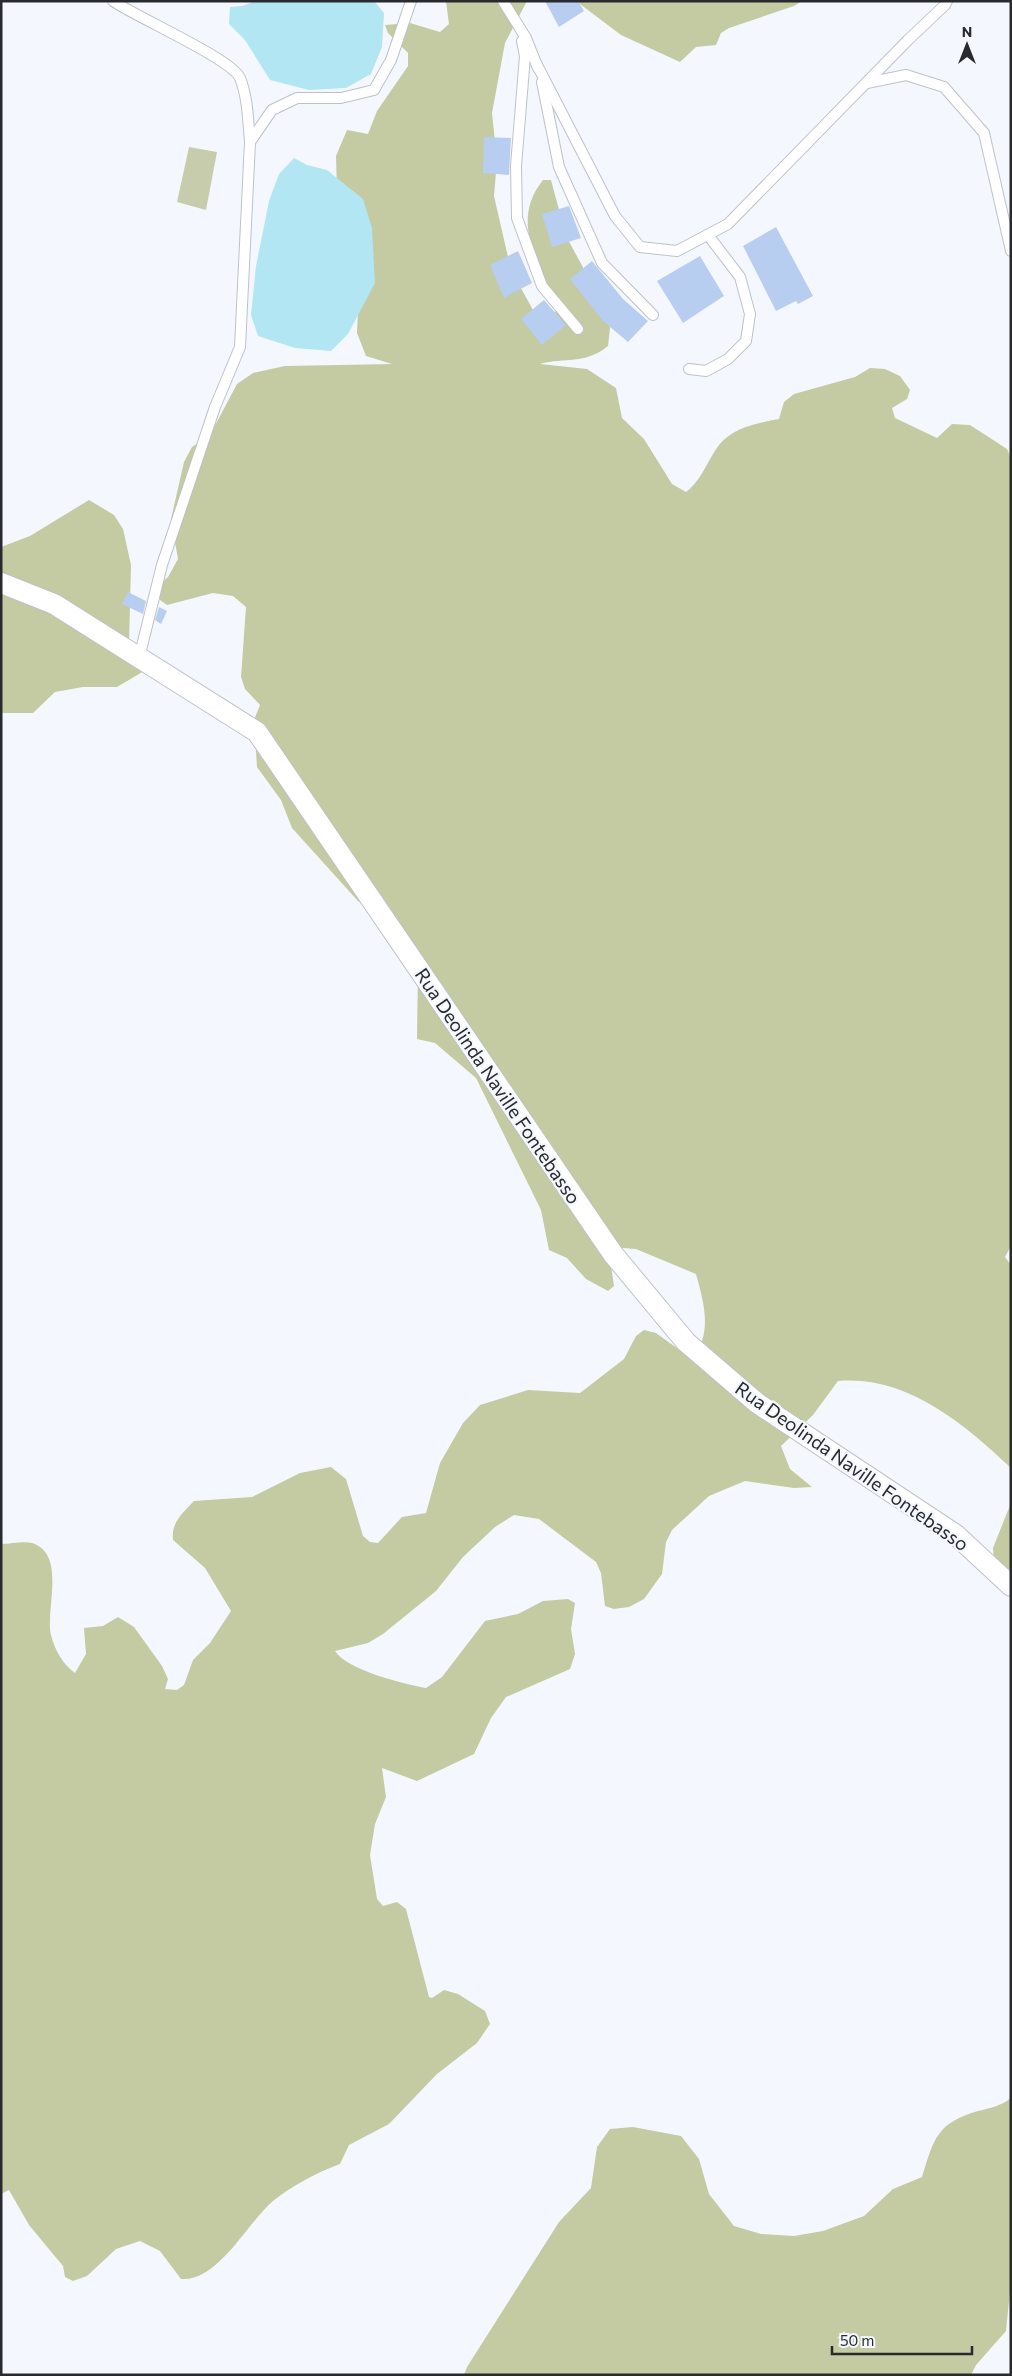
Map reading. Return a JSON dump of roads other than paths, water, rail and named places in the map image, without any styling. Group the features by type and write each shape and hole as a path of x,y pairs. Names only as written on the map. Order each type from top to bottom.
{"street":[{"name":"Rua Deolinda Naville Fontebasso","path":"1,583 54,604 257,732 613,1254 686,1342 757,1404 956,1535 1011,1586"}],"lane":[{"path":"113,1 130,13 218,58 240,76 247,105 250,142 240,347 215,407 162,565 139,658"},
{"path":"250,142 272,110 297,98 341,98 374,90 391,60 411,1"},
{"path":"503,1 520,28 615,216 640,247 677,251 728,224 947,1"},
{"path":"520,28 525,56 516,166 516,218 542,286 578,329"},
{"path":"536,62 560,167 602,263 653,315"},
{"path":"866,83 906,75 944,87 984,133 1011,251"},
{"path":"689,369 706,370 728,359 746,341 750,314 740,278 708,235"}],"water":[{"path":"256,1 374,1 384,13 382,47 371,74 346,88 309,90 270,80 245,40 229,24 230,7 242,6"},
{"path":"294,158 307,165 327,170 363,199 372,228 375,283 348,334 331,351 295,348 258,336 251,315 256,266 269,201 279,174"}]}
